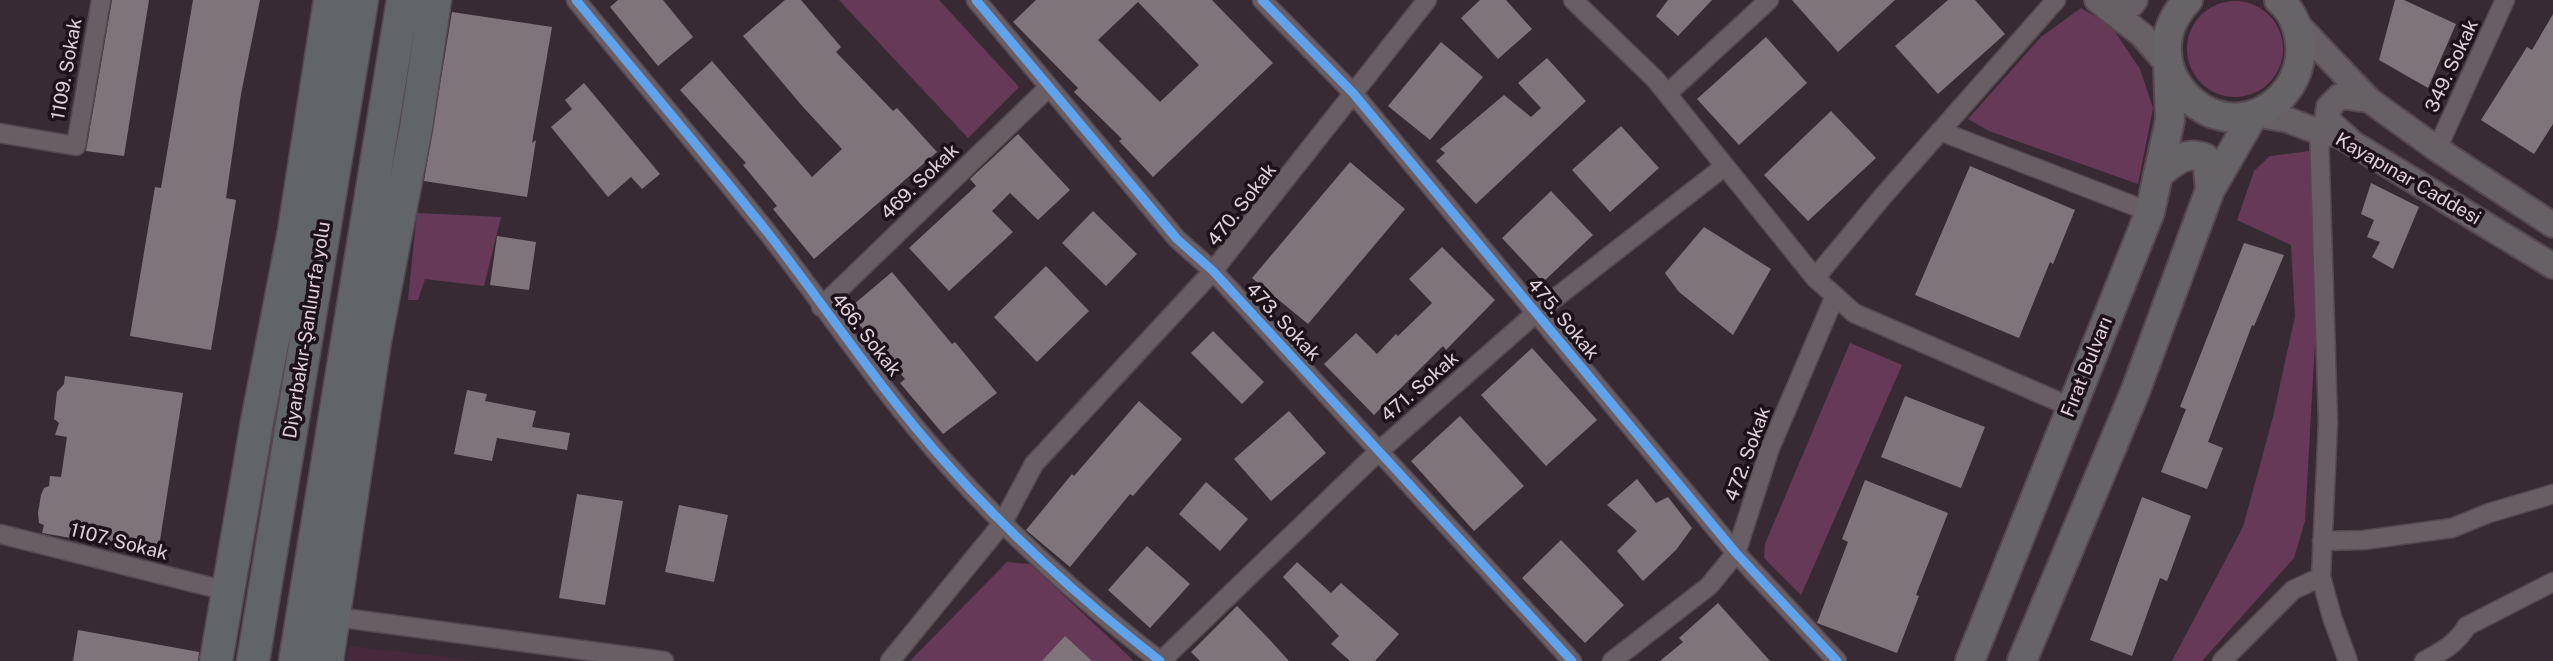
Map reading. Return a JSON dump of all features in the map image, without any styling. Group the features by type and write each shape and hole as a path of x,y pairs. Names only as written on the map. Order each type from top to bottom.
{"highway":[{"path":"216,661 257,422 294,231 330,0"},
{"name":"Diyarbakır-Şanlıurfa yolu","path":"253,661 362,0"},
{"path":"295,661 404,0"},
{"path":"327,661 375,341 416,128 435,0"},
{"path":"257,422 309,321"},
{"path":"319,517 375,341"}],"main road":[{"path":"2097,1 2118,6 2132,4 2135,0"},
{"name":"Fırat Bulvarı","path":"1970,661 2150,212 2170,120 2166,46 2170,27 2188,0"},
{"path":"2097,1 2142,35 2168,65 2176,86 2191,102 2210,113 2232,117 2254,114 2274,104 2290,88 2299,67 2301,45 2298,12 2279,0"},
{"name":"Kayapınar Caddesi","path":"2298,12 2369,100 2437,149 2551,220"},
{"path":"2353,143 2327,120 2329,107 2340,96 2369,100"},
{"path":"2022,661 2135,392 2210,190 2254,114"},
{"name":"Kayapınar Caddesi","path":"2254,114 2288,120 2319,132 2339,135 2553,266"},
{"path":"2158,173 2184,156 2194,154 2205,158 2210,190"}],"street":[{"name":"1109. Sokak","path":"0,133 76,146 101,0"},
{"name":"466. Sokak","path":"576,0 768,234 853,350 945,462 1002,524 1160,661"},
{"name":"475. Sokak","path":"1262,0 1353,93 1736,553 1837,661"},
{"name":"470. Sokak","path":"890,661 1002,524 1034,464 1213,271 1427,0"},
{"path":"1573,0 1655,79 1815,278 1854,313 2071,407"},
{"path":"1667,94 1769,0"},
{"path":"1815,278 1884,194 2056,0"},
{"name":"349. Sokak","path":"2437,149 2505,0"},
{"name":"473. Sokak","path":"979,1 1177,239 1213,271 1572,661"},
{"name":"469. Sokak","path":"821,307 1049,87"},
{"path":"1940,131 2150,212"},
{"path":"2319,132 2328,422 2321,577 2348,661"},
{"name":"471. Sokak","path":"1160,661 1378,452 1536,313 1725,166"},
{"name":"472. Sokak","path":"1612,661 1709,586 1736,553 1770,448 1835,296"},
{"path":"2322,541 2364,540 2452,528 2489,513 2553,494"},
{"name":"1107. Sokak","path":"0,534 227,591"},
{"path":"2222,661 2293,590 2321,577"},
{"path":"2424,661 2448,649 2459,640 2467,626 2553,582"},
{"path":"335,617 664,661"}],"shaded area":[{"path":"839,0 939,0 1019,87 968,138"},
{"path":"2235,1 2253,4 2269,15 2280,31 2283,49 2280,67 2269,83 2253,94 2235,97 2217,94 2201,83 2190,67 2187,49 2190,31 2201,15 2217,4"},
{"path":"2081,8 2111,26 2140,69 2153,108 2138,184 1989,131 1968,119 2041,37"},
{"path":"2310,151 2316,324 2305,521 2294,558 2202,661 2172,661 2243,527 2273,417 2295,316 2291,245 2237,220 2254,171 2270,156"},
{"path":"417,213 501,217 484,286 425,279 418,300 408,300"},
{"path":"1850,343 1902,365 1801,595 1764,558 1765,544"},
{"path":"1007,562 1030,564 1134,661 910,661"},
{"path":"349,646 481,661 347,661"}],"building":[{"path":"112,0 149,0 124,156 86,151"},
{"path":"193,0 260,0 241,94 226,198 236,200 211,350 130,336 155,187 161,188"},
{"path":"618,0 663,0 693,37 658,66 610,7"},
{"path":"785,0 801,0 841,47 836,52 893,111 897,108 937,152 814,259 773,209 777,206 743,165 746,163 680,90 712,61 812,177 842,149 743,36"},
{"path":"1036,0 1212,0 1273,63 1153,177 1119,141 1122,139 1074,92 1078,88 1013,22","holes":["1138,2 1199,65 1160,102 1098,40"]},
{"path":"1480,0 1506,0 1532,29 1498,59 1461,18"},
{"path":"1668,0 1712,0 1678,36 1656,16"},
{"path":"1792,0 1895,0 1838,52"},
{"path":"1948,0 1975,0 2005,34 1938,94 1895,46"},
{"path":"2395,0 2404,0 2456,24 2428,88 2379,60"},
{"path":"452,12 552,27 532,143 536,140 527,197 424,181"},
{"path":"2553,14 2553,124 2534,154 2481,120 2527,47 2532,50"},
{"path":"1766,37 1807,83 1739,145 1697,99"},
{"path":"1441,42 1483,77 1430,140 1388,106"},
{"path":"1547,58 1586,101 1476,204 1436,161 1445,153 1440,149 1504,95 1531,117 1541,108 1518,83"},
{"path":"584,83 660,174 642,189 631,177 608,197 551,127 572,109 565,100"},
{"path":"1831,111 1876,158 1808,221 1764,175"},
{"path":"1621,126 1659,168 1610,212 1572,170"},
{"path":"1018,134 1070,190 1038,220 1010,193 992,211 1013,232 949,291 909,248 976,186 970,179"},
{"path":"1350,162 1405,209 1308,324 1252,278"},
{"path":"1970,166 2075,210 2019,338 1915,295"},
{"path":"2371,183 2419,207 2393,269 2372,257 2380,242 2367,237 2374,220 2361,214"},
{"path":"1551,191 1593,235 1543,282 1502,238"},
{"path":"1093,211 1137,254 1106,286 1062,243"},
{"path":"1704,227 1771,269 1733,335 1679,292 1665,273"},
{"path":"497,236 536,242 529,290 490,285"},
{"path":"2244,243 2284,255 2254,326 2252,325 2208,442 2223,448 2207,489 2161,472 2186,409 2180,407"},
{"path":"1442,247 1495,300 1446,350 1443,346 1374,415 1324,364 1356,333 1377,354 1432,303 1409,279"},
{"path":"1046,266 1089,311 1037,362 994,317"},
{"path":"892,272 997,393 943,434 900,383 905,379 847,310"},
{"path":"1213,331 1264,382 1242,404 1191,353"},
{"path":"1532,348 1597,420 1546,466 1481,395"},
{"path":"65,376 183,393 158,553 42,533 44,525 39,523 38,513 41,495 44,488 49,486 50,476 61,477 67,437 55,435 59,423 54,419 57,392 64,384"},
{"path":"467,390 487,394 485,401 536,411 532,427 570,433 567,450 497,438 492,461 454,454"},
{"path":"1905,396 1985,427 1961,488 1881,457"},
{"path":"1139,401 1182,439 1133,496 1130,494 1070,567 1026,530 1072,474 1074,476"},
{"path":"1289,411 1326,453 1271,501 1234,459"},
{"path":"1460,416 1524,486 1474,531 1411,461"},
{"path":"1637,479 1656,503 1668,497 1692,528 1676,550 1643,581 1617,551 1637,531 1607,505"},
{"path":"1865,480 1948,513 1897,653 1817,623 1848,542 1842,539"},
{"path":"1206,482 1248,519 1220,551 1179,514"},
{"path":"577,494 623,501 605,605 559,598"},
{"path":"2142,497 2191,516 2167,581 2160,578 2132,656 2090,640"},
{"path":"679,505 728,515 714,582 665,572"},
{"path":"1561,540 1624,605 1585,643 1522,578"},
{"path":"1147,546 1190,584 1150,628 1108,590"},
{"path":"1297,562 1331,593 1341,583 1399,634 1375,661 1350,661 1331,644 1339,636 1283,577"},
{"path":"1718,603 1770,661 1660,661 1683,642 1679,638"},
{"path":"1237,606 1289,661 1200,661 1191,652"},
{"path":"78,630 199,652 198,661 73,661"},
{"path":"1065,636 1092,661 1042,661"}],"cycle path":[{"path":"576,0 768,233 922,436 996,516 1048,567 1160,661"},
{"path":"976,0 1177,239 1213,271 1572,661"},
{"path":"1262,0 1353,93 1736,553 1837,661"}]}
